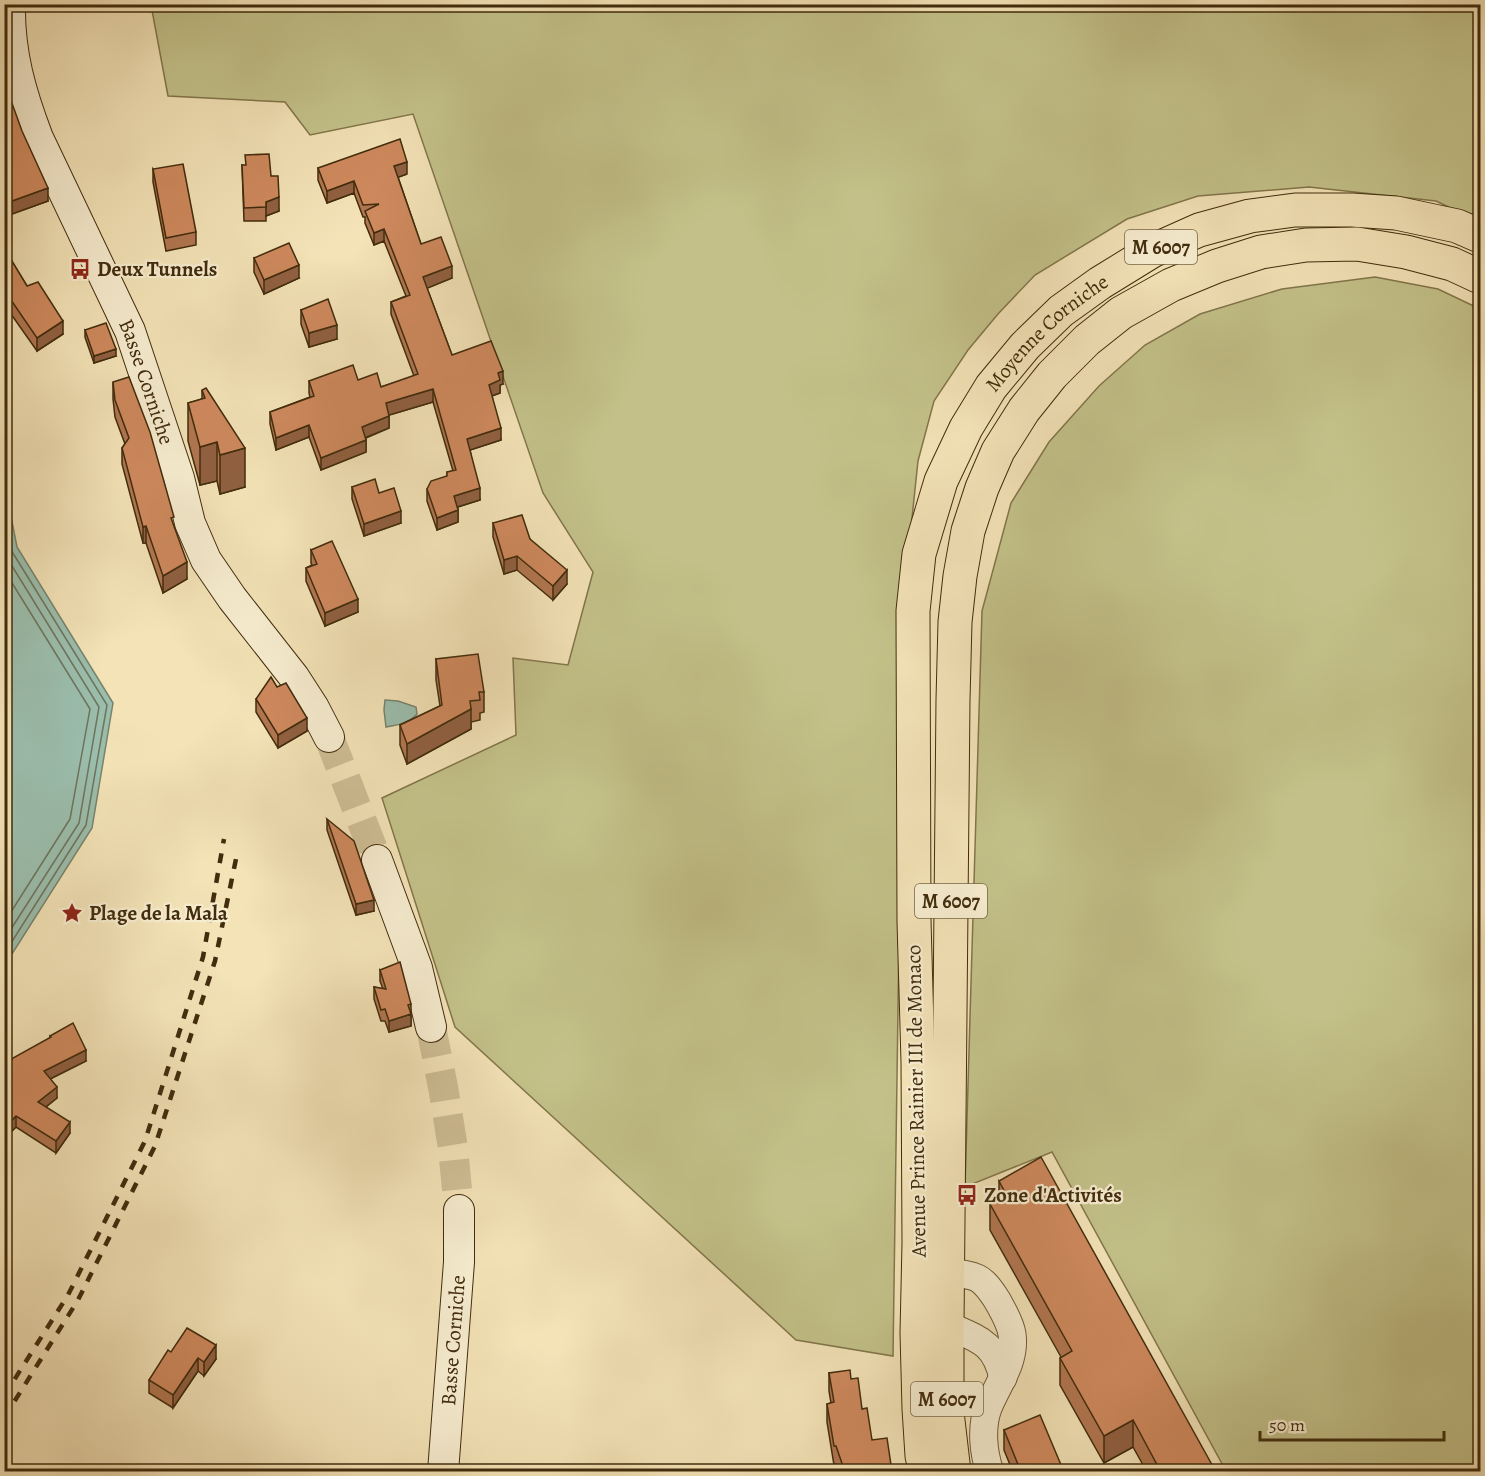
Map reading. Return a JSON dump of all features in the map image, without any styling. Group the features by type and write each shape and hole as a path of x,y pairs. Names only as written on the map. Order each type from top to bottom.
{"main road":[{"name":"Basse Corniche","path":"10,4 14,59 28,112 52,168 130,330 175,467 190,523 206,560 232,598 294,677 314,708 328,737"},
{"name":"Moyenne Corniche","path":"941,482 971,420 992,387 1025,346 1061,311 1100,283 1152,251 1199,230 1250,216 1295,210 1396,213 1457,226 1480,236"},
{"name":"Moyenne Corniche","path":"968,531 982,488 998,451 1024,410 1052,375 1087,340 1121,313 1171,285 1217,266 1261,252 1306,246 1357,244 1406,252 1452,264 1480,277"},
{"name":"Avenue Prince Rainier III de Monaco","path":"941,482 919,554 913,611 914,921 918,1062 919,1243 947,1412 954,1472"},
{"name":"Avenue Prince Rainier III de Monaco","path":"926,1472 922,1456 919,1408 940,1284 956,622 960,576 968,531"},
{"path":"378,860 417,968 431,1028"},
{"name":"Basse Corniche","path":"442,1472 459,1262 459,1210"}],"street":[{"path":"919,1243 940,1284 971,1275 983,1281 1006,1315 1012,1332 1011,1360 987,1410 983,1440 990,1472"},
{"path":"932,1329 984,1342 1000,1363 1003,1378"}],"shaded area":[{"path":"151,5 1480,5 1480,222 1436,201 1309,187 1198,196 1127,219 1035,275 968,350 934,401 918,461 903,661 893,1356 796,1340 455,1027 382,798 516,735 513,658 568,665 593,572 543,493 413,114 310,135 285,102 168,96"},
{"path":"1375,277 1438,289 1480,309 1480,1471 1226,1471 1052,1152 965,1187 982,611 1011,503 1049,442 1099,386 1145,345 1200,314 1282,289"}],"water":[{"path":"5,499 9,506 17,547 113,703 92,828 5,965"},
{"path":"385,700 398,701 416,707 417,714 407,722 386,727"}],"building":[{"path":"9,95 22,131 48,188 12,201 4,187 4,182 6,182 4,179 4,97"},
{"path":"400,139 407,162 394,166 421,244 441,237 452,266 423,277 452,355 491,341 503,371 498,373 500,380 489,385 501,428 467,439 480,488 454,496 458,510 437,518 427,489 431,481 447,476 447,472 456,470 433,389 386,403 389,416 362,427 366,440 321,458 309,425 276,438 270,412 314,396 309,381 353,365 358,380 377,373 381,387 418,374 391,302 410,295 384,229 374,233 365,211 379,204 363,205 354,181 327,191 318,168"},
{"path":"269,154 271,176 278,176 279,197 266,202 266,207 244,208 242,165 246,165 245,155"},
{"path":"183,164 196,232 166,238 153,169"},
{"path":"289,243 299,265 264,280 254,258"},
{"path":"4,248 27,286 38,282 63,321 37,338 4,287"},
{"path":"328,299 337,325 309,333 301,310"},
{"path":"106,323 116,349 94,356 85,330"},
{"path":"129,377 150,432 174,517 171,518 187,562 163,576 146,526 143,527 122,448 129,438 115,400 113,382"},
{"path":"206,388 245,448 220,455 217,442 200,447 188,403 205,398 202,390"},
{"path":"375,479 379,493 394,488 401,511 364,524 352,487"},
{"path":"522,515 530,539 567,570 553,586 517,556 504,560 493,523"},
{"path":"332,541 358,599 325,613 306,568 317,564 311,550"},
{"path":"478,654 484,692 479,692 480,700 470,701 471,709 407,744 400,725 442,705 436,659"},
{"path":"271,677 277,687 286,683 307,718 278,735 256,699"},
{"path":"327,819 354,841 374,900 356,904"},
{"path":"400,962 411,1004 408,1005 411,1014 389,1021 385,1009 381,1010 374,987 386,989 380,970"},
{"path":"73,1023 86,1050 44,1071 57,1087 38,1102 70,1122 56,1141 16,1116 4,1128 4,1074 13,1058"},
{"path":"1041,1157 1216,1472 1161,1472 1133,1420 1104,1436 1060,1358 1072,1351 990,1204 1007,1196 999,1181"},
{"path":"187,1328 216,1345 204,1362 198,1358 173,1395 149,1380 168,1350 171,1352"},
{"path":"850,1370 851,1379 858,1378 862,1409 867,1408 872,1440 887,1438 891,1465 886,1466 887,1472 866,1472 866,1469 845,1472 836,1446 834,1446 827,1404 834,1402 829,1373"},
{"path":"1040,1415 1064,1472 1021,1472 1004,1430"}],"tunnel":[{"path":"329,737 377,860"},
{"path":"431,1027 453,1148 459,1210"}],"railway":[{"path":"4,1396 68,1295 145,1141 203,957 224,839"},
{"path":"4,1418 78,1300 155,1146 215,961 237,854"}],"place":[{"name":"Deux Tunnels","path":"80,269"},
{"name":"Plage de la Mala","path":"72,913"},
{"name":"Zone d'Activités","path":"967,1195"}]}
